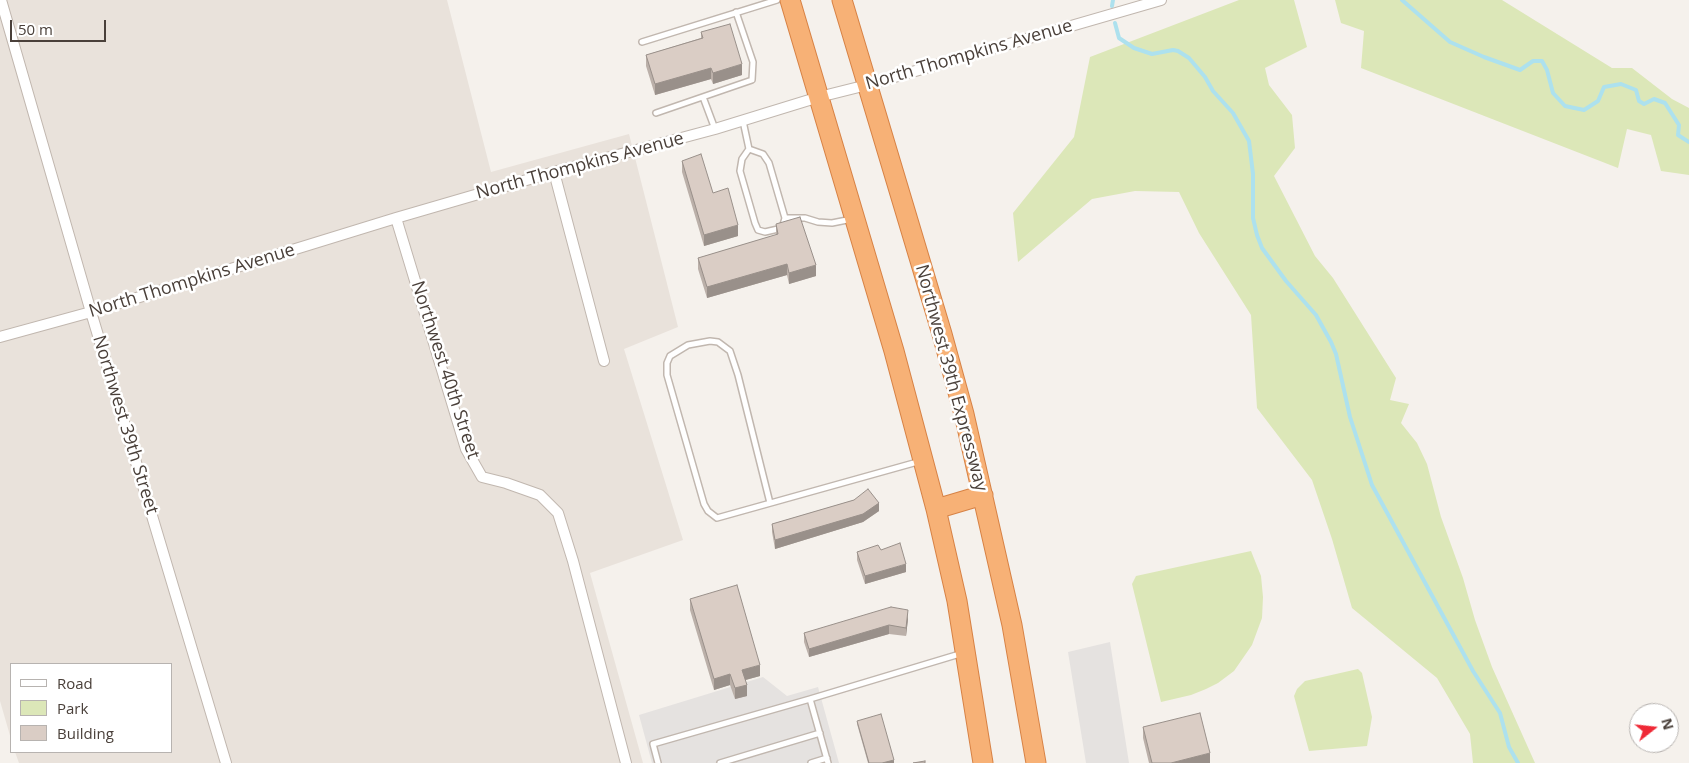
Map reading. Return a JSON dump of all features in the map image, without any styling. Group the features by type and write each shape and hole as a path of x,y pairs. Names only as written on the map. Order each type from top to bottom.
{"highway":[{"path":"790,0 855,218 924,461 957,600 983,763"},
{"name":"Northwest 39th Expressway","path":"842,0 942,334 964,414 1012,625 1036,763"},
{"path":"936,509 983,495"}],"street":[{"name":"Northwest 39th Street","path":"1,0 91,312 226,763"},
{"name":"North Thompkins Avenue","path":"0,337 91,312 396,218 554,172 715,129 819,97 867,85 1161,0"},
{"path":"554,172 604,361"},
{"name":"Northwest 40th Street","path":"396,218 466,449 482,477 540,495 558,513 573,560 626,763"}],"lane":[{"path":"642,42 776,0"},
{"path":"656,113 752,80 753,62 736,12"},
{"path":"703,97 715,129"},
{"path":"743,120 749,149 742,159 740,171 758,230 765,232 778,229 783,225 785,218 769,163 763,154 749,149"},
{"path":"785,218 805,218 818,222 832,223 855,218"},
{"path":"770,503 738,375 730,351 718,342 710,341 688,345 670,356 667,363 667,374 704,504 708,511 717,518 924,461"},
{"path":"658,763 653,744 966,652"},
{"path":"810,699 828,760 811,763"},
{"path":"720,763 820,733"}],"shaded area":[{"path":"0,0 447,0 491,172 629,134 678,327 624,349 683,540 590,573 643,763 19,763 15,753 172,753 172,663 10,663 10,736 0,701"},
{"path":"1110,642 1129,763 1086,763 1068,652"},
{"path":"763,677 787,696 818,687 839,763 652,763 639,715"}],"green space":[{"path":"1239,0 1294,0 1307,47 1265,68 1269,85 1292,115 1295,148 1274,176 1315,256 1333,278 1396,378 1390,400 1409,404 1401,423 1417,443 1427,464 1441,517 1463,578 1475,620 1492,667 1535,763 1473,763 1470,734 1437,678 1352,608 1312,480 1257,408 1251,315 1199,233 1179,192 1135,191 1092,199 1018,262 1013,213 1074,137 1090,57"},
{"path":"1335,0 1502,0 1612,68 1632,68 1672,99 1689,108 1689,175 1661,171 1651,135 1627,129 1618,168 1361,68 1364,31 1341,23"},
{"path":"1251,551 1261,576 1263,597 1262,618 1252,645 1234,671 1218,683 1191,695 1161,702 1132,584 1136,576"},
{"path":"1358,669 1362,673 1372,717 1367,746 1309,751 1294,696 1297,689 1305,681"}],"building":[{"path":"730,24 742,64 713,73 711,68 655,84 646,55 703,38 701,32"},
{"path":"701,154 713,193 728,188 738,225 704,235 682,161"},
{"path":"800,217 816,265 789,273 787,264 707,287 698,258 778,234 776,224"},
{"path":"868,489 879,503 863,514 775,540 772,524 854,500"},
{"path":"900,543 906,564 865,576 857,552 878,545 881,550"},
{"path":"737,585 760,665 742,670 747,685 735,688 730,674 714,679 690,599"},
{"path":"891,607 908,610 906,628 889,625 809,649 804,633"},
{"path":"1200,713 1210,753 1171,763 1152,763 1143,727"},
{"path":"881,714 894,760 882,763 869,763 857,721"}],"waterway":[{"path":"1112,6 1113,0"},
{"path":"1402,0 1450,42 1484,57 1520,70 1533,61 1542,61 1547,70 1553,93 1565,106 1584,110 1598,101 1604,87 1621,84 1636,90 1639,101 1644,104 1654,99 1665,103 1679,125 1678,135 1689,142"},
{"path":"1115,23 1119,38 1134,48 1152,54 1173,50 1189,58 1205,77 1213,91 1233,113 1249,141 1253,174 1253,218 1262,248 1286,281 1316,315 1331,342 1336,354 1350,417 1372,485 1473,671 1500,713 1509,747 1518,763"}]}
